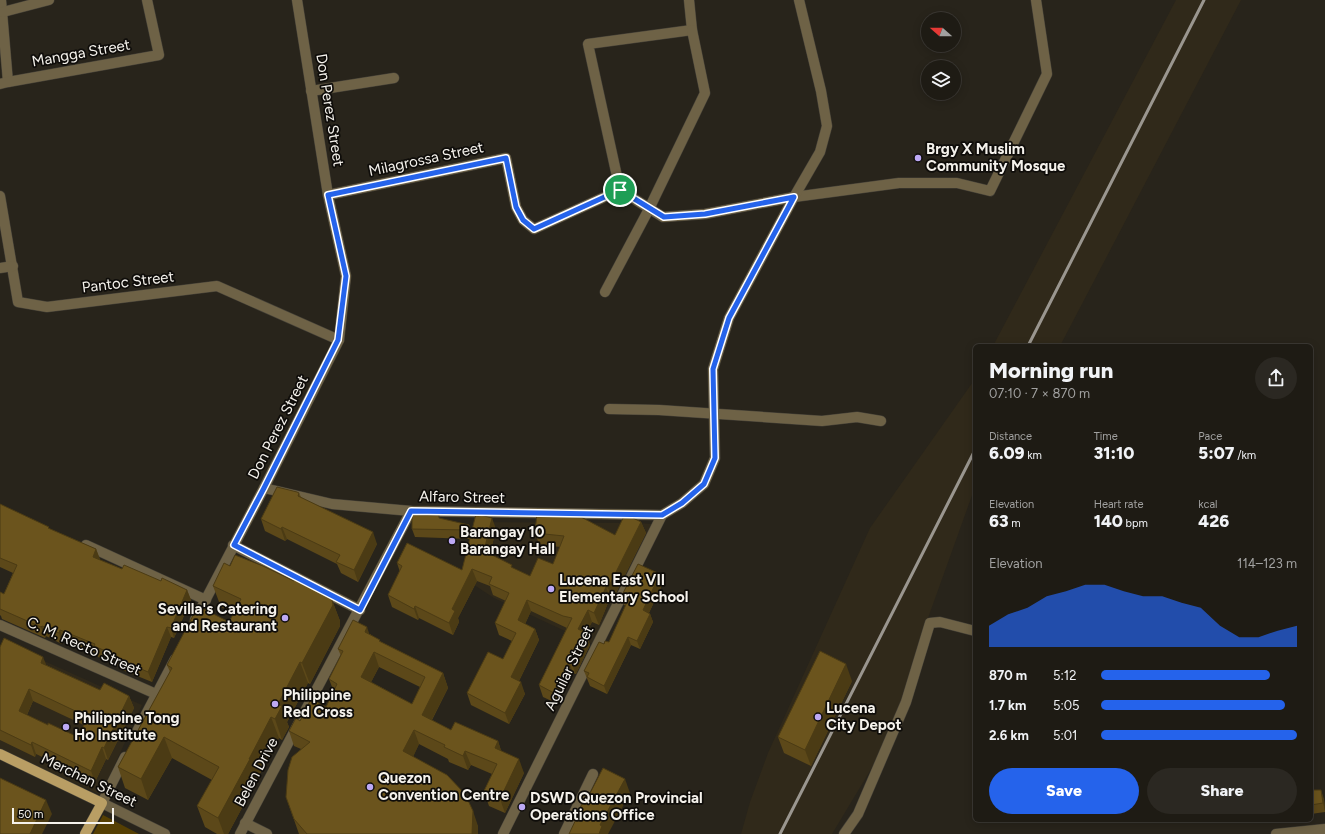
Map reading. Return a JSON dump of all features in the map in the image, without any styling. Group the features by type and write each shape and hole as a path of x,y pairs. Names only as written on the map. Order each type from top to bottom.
{"main road":[{"name":"Merchan Street","path":"0,754 102,803"},
{"path":"85,834 102,803"}],"street":[{"path":"1,0 3,12 4,83"},
{"path":"3,12 49,0"},
{"name":"Mangga Street","path":"4,83 159,55 147,0"},
{"name":"Don Perez Street","path":"191,627 264,488 338,340 346,276 328,195 297,0"},
{"path":"605,292 649,209 705,93 692,30 689,0"},
{"path":"662,515 682,503 704,484 715,458 713,369 729,318 820,152 827,126 821,91 799,0"},
{"path":"692,30 588,44 620,190 664,217 705,214 794,197 899,183 957,183 990,190 1048,74 1036,0"},
{"path":"312,91 394,78"},
{"name":"Milagrossa Street","path":"328,195 506,158 516,207 523,220 534,229 620,190"},
{"name":"Pantoc Street","path":"0,196 18,302 47,307 217,286 338,340"},
{"path":"0,268 13,266"},
{"path":"609,409 659,410 822,421 857,418 881,421"},
{"name":"Alfaro Street","path":"264,488 332,504 411,511 662,515"},
{"name":"Belen Drive","path":"240,834 360,610 411,511"},
{"name":"Aguilar Street","path":"503,834 662,515"},
{"path":"78,542 206,600"},
{"path":"234,545 360,610"},
{"path":"844,834 858,814 906,702 930,623 940,622 973,630"},
{"name":"C. M. Recto Street","path":"0,625 156,694"},
{"path":"102,803 181,647"},
{"path":"564,834 594,774"},
{"name":"Merchan Street","path":"102,803 165,834"},
{"path":"245,823 267,834"},
{"path":"1276,834 1325,829"}],"shaded area":[{"path":"1176,0 1241,0 1061,344 994,344"},
{"path":"973,382 973,493 918,646 909,706 832,834 741,834 750,802 768,753 870,528"},
{"name":"Lucena East VII Elementary School","path":"476,522 639,523 651,524 653,527 595,645 494,598 465,579"},
{"name":"Philippine Tong Ho Institute","path":"22,651 142,705 101,795 0,750 0,700"},
{"path":"103,815 139,834 93,834"}],"building":[{"path":"277,487 297,492 299,493 298,496 373,532 354,570 336,562 340,555 282,527 281,529 261,519"},
{"path":"0,504 49,527 48,528 96,549 93,557 122,569 124,565 161,581 162,578 187,590 171,628 167,627 148,672 116,658 117,656 94,646 95,644 60,630 59,633 42,626 41,627 0,609 0,592 4,594 17,565 0,558"},
{"path":"537,513 581,517 615,535 625,514 641,522 608,588 606,587 594,613 588,610 578,629 586,633 571,662 569,661 554,693 539,685 572,618 563,616 527,600 518,620 535,629 511,677 521,682 505,713 467,693 488,652 503,659 516,633 495,623 509,593 489,584 492,577 472,569 452,609 455,611 449,623 415,606 414,609 388,595 402,566 397,563 407,543 462,570 476,514 492,518 484,551 530,576 538,558 553,564 564,536 535,533"},
{"path":"412,515 439,515 439,518 469,525 469,530 412,529"},
{"path":"235,555 263,566 294,581 296,579 329,596 333,605 278,704 282,706 275,719 271,717 218,818 197,806 219,767 164,737 141,779 118,767 172,668 167,665 198,606 229,622 241,599 213,586 224,563 230,566"},
{"path":"638,564 660,574 643,610 650,614 637,641 628,637 604,686 587,677 589,673 584,671 599,642 604,644 605,641 609,642 628,600 621,597"},
{"path":"353,620 367,627 365,632 380,640 379,641 443,673 422,715 451,730 455,722 498,741 495,748 519,759 500,799 484,791 497,764 465,751 463,756 444,747 445,745 414,730 403,751 447,775 465,794 473,811 472,834 307,834 294,819 286,797 288,770 292,757 310,742 289,731 296,718 300,721 311,699 326,707 337,684 329,679 343,651 338,649","holes":["374,652 425,677 412,704 361,677"]},
{"path":"4,638 43,657 41,663 100,690 104,683 129,696 104,748 102,747 91,771 32,742 31,745 0,730 0,647","holes":["29,689 88,717 78,737 19,711"]},
{"path":"820,651 846,664 805,750 778,737"},
{"path":"603,768 625,779 600,825 602,826 599,834 569,834 585,798 587,799"},
{"path":"0,778 46,800 30,834 0,834"},
{"path":"1313,790 1321,790 1323,803 1313,805"}],"railway":[{"path":"1029,344 1204,0"},
{"path":"780,834 973,454"}],"place":[{"name":"Brgy X Muslim Community Mosque","path":"918,158"},
{"name":"Barangay 10 Barangay Hall","path":"452,541"},
{"name":"Lucena East VII Elementary School","path":"551,589"},
{"name":"Sevilla's Catering and Restaurant","path":"285,618"},
{"name":"Philippine Red Cross","path":"275,704"},
{"name":"Lucena City Depot","path":"818,717"},
{"name":"Philippine Tong Ho Institute","path":"66,727"},
{"name":"Quezon Convention Centre","path":"370,787"},
{"name":"DSWD Quezon Provincial Operations Office","path":"522,807"}],"route":[{"path":"506,158 516,207 523,220 534,229 620,190 664,217 705,214 794,197 729,318 713,369 715,458 704,484 682,503 662,515 411,511 360,610 234,545 338,340 346,276 328,195 506,158"}]}
